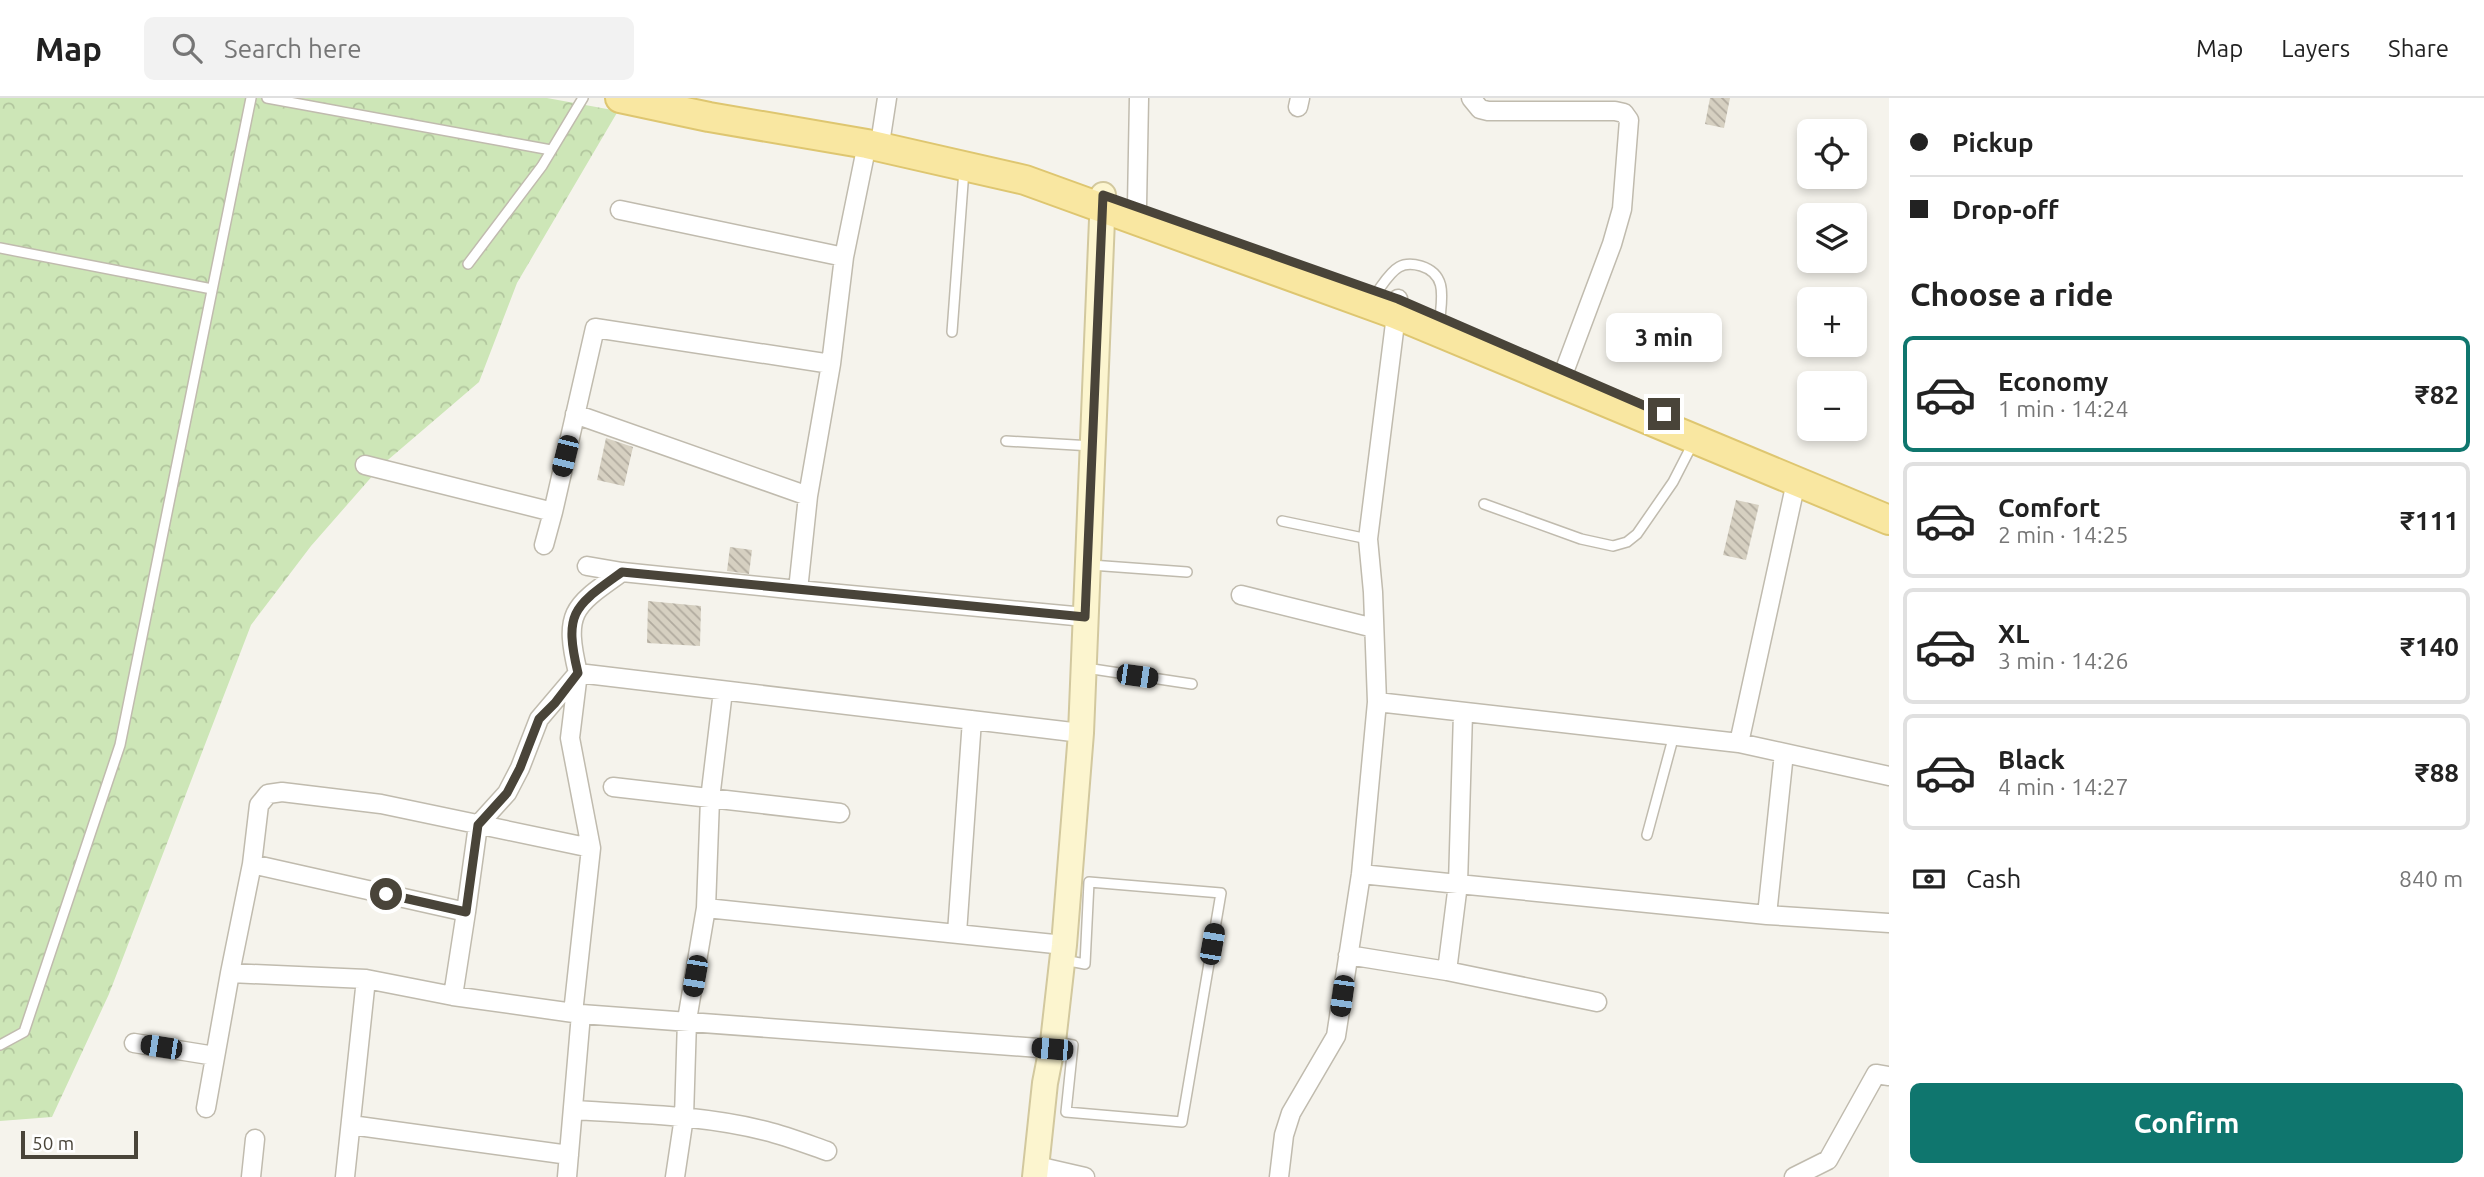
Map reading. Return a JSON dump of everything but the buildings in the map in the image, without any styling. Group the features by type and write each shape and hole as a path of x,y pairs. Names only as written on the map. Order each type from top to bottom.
{"main road":[{"path":"620,98 706,104 874,140 1029,167 1103,202"},
{"path":"874,140 1103,202 1440,318 1889,507"},
{"path":"1390,302 1694,439 1889,520"}],"street":[{"path":"798,590 808,496 831,364 844,257 887,98"},
{"path":"1136,213 1139,98"},
{"path":"1471,98 1480,108 1488,111 1615,111 1624,113 1629,121 1622,209 1612,244 1564,372"},
{"path":"1085,1177 1036,1171 1063,952 1081,733 1103,202"},
{"path":"620,210 844,257"},
{"path":"1279,1177 1284,1135 1291,1113 1336,1036 1361,874 1377,702 1368,539 1390,302"},
{"path":"544,545 595,328 831,364"},
{"path":"575,414 808,496"},
{"path":"365,465 552,512"},
{"path":"1739,743 1796,482"},
{"path":"587,566 622,572 1085,617"},
{"path":"567,1177 577,1013 592,848 570,738 578,673 571,634 575,615 582,603 622,572"},
{"path":"1241,595 1374,628"},
{"path":"578,673 1081,733"},
{"path":"453,996 478,825 507,793 539,719 578,673"},
{"path":"675,1177 684,1117 687,1020 706,908 710,799 723,691"},
{"path":"1377,702 1739,743 1889,776"},
{"path":"1447,971 1458,884 1464,713"},
{"path":"957,933 972,720"},
{"path":"1768,915 1784,753"},
{"path":"613,787 840,813"},
{"path":"206,1108 252,864 259,805 268,794 381,804 592,848"},
{"path":"252,864 466,912"},
{"path":"1361,874 1768,915 1889,923"},
{"path":"706,908 957,933 1063,952"},
{"path":"1348,955 1447,971 1597,1002"},
{"path":"230,973 366,979 453,996 577,1013 1052,1045"},
{"path":"345,1177 366,979"},
{"path":"134,1043 215,1056"},
{"path":"1794,1177 1829,1160 1876,1074 1889,1076"},
{"path":"573,1110 684,1117 766,1131 827,1151"},
{"path":"351,1125 569,1155"},
{"path":"251,1177 255,1139"}],"lane":[{"path":"0,1045 24,1032 120,745 251,98"},
{"path":"267,98 551,150"},
{"path":"468,264 551,150 583,98"},
{"path":"952,332 964,166"},
{"path":"0,248 212,289"},
{"path":"1390,302 1400,266 1408,264 1431,270 1443,291 1440,318"},
{"path":"1484,504 1581,539 1613,547 1627,542 1637,534 1673,482 1694,439"},
{"path":"1006,441 1092,446"},
{"path":"1282,521 1368,539"},
{"path":"1087,565 1187,572"},
{"path":"1083,668 1192,684"},
{"path":"1647,835 1674,735"},
{"path":"1052,1045 1073,1045 1066,1112 1182,1122 1221,893 1089,882 1085,964 1063,952"}],"green space":[{"path":"0,98 547,98 618,111 517,283 479,382 382,465 311,546 251,625 109,994 52,1117 0,1121"}],"route":[{"path":"386,894 466,912 478,825 507,793 539,719 578,673 571,634 575,615 589,595 622,572 1085,617 1103,195 1398,299 1664,414"}]}
